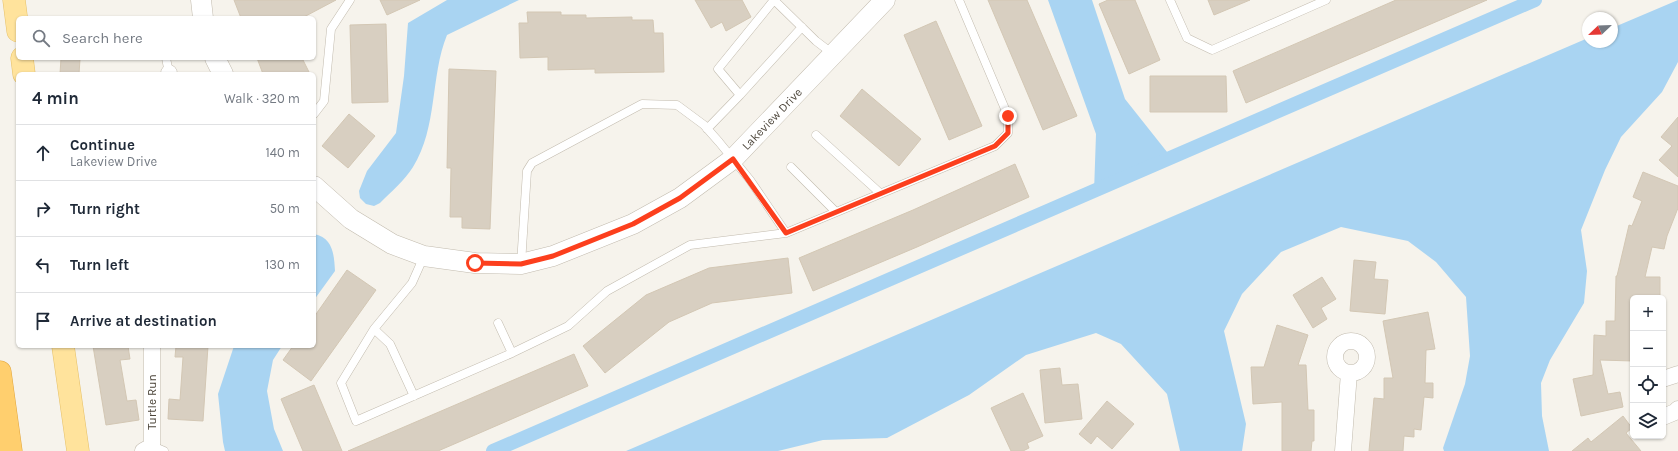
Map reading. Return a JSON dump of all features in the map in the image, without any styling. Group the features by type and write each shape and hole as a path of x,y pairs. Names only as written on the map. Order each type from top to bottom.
{"highway":[{"path":"0,372 11,451"}],"main road":[{"path":"14,0 16,16"},
{"path":"22,60 24,72"},
{"path":"63,348 78,451"}],"street":[{"path":"201,0 203,16"},
{"name":"Lakeview Drive","path":"316,188 351,219 392,244 424,256 475,263 521,264 553,256 633,224 680,198 733,159 885,0"},
{"path":"216,60 222,72"},
{"name":"Turtle Run","path":"152,348 153,450"},
{"path":"1343,451 1349,373"},
{"path":"1666,378 1678,374"},
{"path":"1666,416 1678,409"}],"lane":[{"path":"316,111 324,101 331,29 350,0"},
{"path":"740,95 718,69 774,0 833,55"},
{"path":"424,256 412,282 374,329 341,383 356,421 512,353 568,326 608,291 690,245 786,233 995,146 1008,133 1008,116 959,0"},
{"path":"1170,0 1187,38 1212,50 1326,0"},
{"path":"707,129 802,27"},
{"path":"521,264 528,170 532,163 642,104 677,105 707,129 733,159 786,233"},
{"path":"816,135 880,193"},
{"path":"791,167 836,212"},
{"path":"498,323 512,353"},
{"path":"374,329 390,344 414,396"}],"water":[{"path":"447,0 519,0 447,35 438,68 430,119 421,152 413,167 398,186 380,203 374,206 366,204 360,198 359,191 367,171 396,133 404,76 408,23"},
{"path":"1048,0 1092,0 1125,99 1171,157 1094,192 1096,134"},
{"path":"1678,0 1678,62 1662,92 1621,137 1605,170 1581,230 1587,271 1584,303 1550,360 1541,383 1542,416 1549,451 1444,451 1443,448 1465,384 1470,356 1466,297 1436,262 1408,241 1341,227 1281,252 1242,294 1224,331 1246,424 1242,451 1180,451 1167,394 1121,344 1096,333 1026,355 969,395 887,438 823,440 778,451 626,451 1582,41 1582,48 1618,48 1618,25"},
{"path":"316,235 325,239 329,243 333,253 335,271 316,297"},
{"path":"233,348 281,348 273,360 267,391 274,429 283,451 225,451 218,394"}],"building":[{"path":"234,0 336,0 306,16 240,16"},
{"path":"380,0 420,0 387,15"},
{"path":"695,0 742,0 751,17 726,31 722,22 711,28"},
{"path":"988,0 1027,0 1077,116 1043,130"},
{"path":"1108,0 1135,0 1160,60 1129,74 1099,4"},
{"path":"1208,0 1250,0 1214,15"},
{"path":"1396,0 1487,0 1246,103 1233,71"},
{"path":"527,12 561,12 561,15 586,15 586,18 632,17 632,20 653,20 654,33 663,33 664,72 595,73 595,69 548,70 548,57 520,58 519,23 528,23"},
{"path":"936,21 982,126 949,140 904,35"},
{"path":"386,24 388,102 352,103 350,25"},
{"path":"61,60 80,60 79,72 60,72"},
{"path":"258,60 303,60 309,72 262,72"},
{"path":"449,69 496,71 490,229 462,228 462,217 450,217 451,168 447,168"},
{"path":"1150,76 1226,76 1227,112 1150,112"},
{"path":"862,89 921,139 899,166 840,116"},
{"path":"349,114 375,136 348,168 322,146"},
{"path":"1678,117 1678,177 1659,160 1672,146 1661,137"},
{"path":"1015,164 1029,197 813,291 799,258 913,210"},
{"path":"1643,172 1678,186 1678,208 1667,236 1664,249 1652,247 1645,277 1660,277 1660,295 1630,295 1630,361 1600,360 1608,394 1620,392 1623,407 1581,416 1573,379 1593,375 1594,335 1606,336 1606,321 1615,321 1616,276 1629,225 1632,226 1642,201 1633,197"},
{"path":"788,258 792,293 712,303 669,322 605,373 583,346 646,295 709,268"},
{"path":"1354,260 1376,262 1374,279 1388,280 1385,314 1350,311"},
{"path":"347,270 376,290 311,381 283,360 292,348 316,348 316,314"},
{"path":"1322,277 1336,299 1321,308 1327,319 1313,328 1293,295"},
{"path":"1428,312 1435,349 1426,350 1425,383 1433,383 1433,398 1424,397 1421,430 1414,429 1414,437 1404,436 1403,451 1369,451 1374,398 1384,399 1384,378 1393,378 1383,321"},
{"path":"1277,325 1308,335 1298,365 1306,365 1308,410 1314,410 1314,441 1312,441 1311,451 1282,451 1282,402 1253,404 1251,367 1264,367"},
{"path":"93,348 128,348 130,359 120,360 127,401 136,400 139,420 106,425"},
{"path":"176,348 208,348 203,421 168,419 169,399 180,400 183,357 175,357"},
{"path":"574,354 588,386 438,451 348,451"},
{"path":"1060,368 1062,385 1078,384 1082,419 1045,423 1040,370"},
{"path":"314,385 342,451 303,451 281,399"},
{"path":"1023,393 1043,436 1027,443 1029,448 1023,451 1011,451 991,408"},
{"path":"1107,401 1134,424 1112,449 1097,436 1091,444 1079,434"},
{"path":"1623,416 1630,425 1630,430 1626,433 1641,451 1572,451 1588,438 1591,442"}],"waterway":[{"path":"493,451 1535,0"}],"route":[{"path":"475,263 521,264 553,256 633,224 680,198 733,159 750,180 786,233 995,146 1008,133 1008,116"}]}
